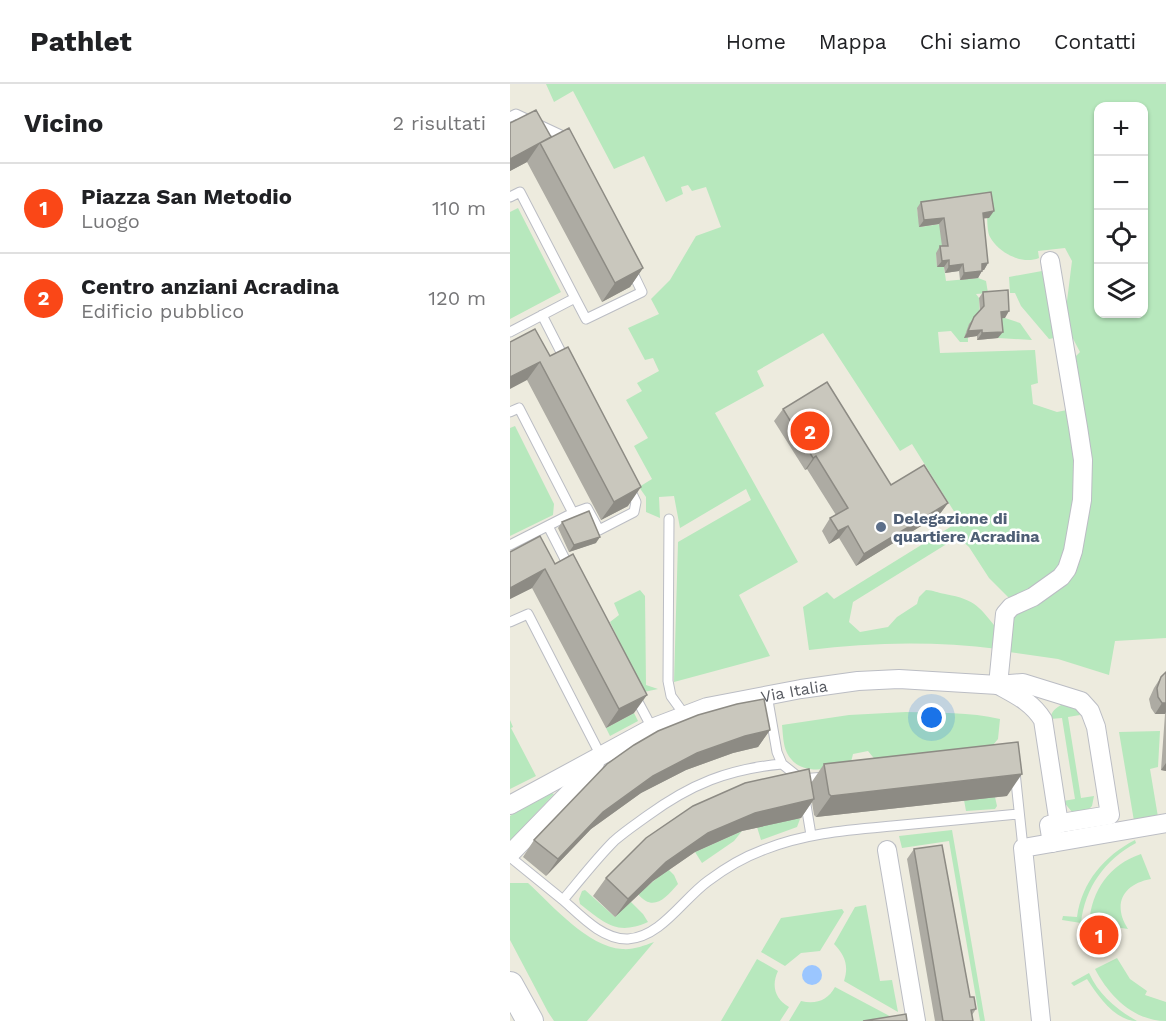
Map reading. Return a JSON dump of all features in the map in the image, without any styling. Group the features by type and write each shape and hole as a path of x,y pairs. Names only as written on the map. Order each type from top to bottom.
{"street":[{"path":"1050,261 1083,460 1082,500 1072,551 1061,578 1033,597 1011,607 1005,614 998,685 1028,701 1038,710 1043,720 1059,824 1049,825 1053,843"},
{"name":"Via Italia","path":"510,805 652,728 684,714 708,707 858,681 943,681 998,685 1023,683 1081,701 1090,711 1096,727 1110,815 1059,824"},
{"path":"510,855 577,785 601,756"},
{"path":"1041,1021 1023,848 1166,823"},
{"path":"887,850 916,1021"},
{"path":"510,985 530,1021"}],"lane":[{"path":"510,117 516,114 563,136 568,146"},
{"path":"510,197 520,192 586,319 642,292 627,261"},
{"path":"510,332 575,298"},
{"path":"542,315 568,367"},
{"path":"510,412 519,408 573,513"},
{"path":"510,545 587,508 599,530 634,513 636,502 626,481"},
{"path":"669,519 668,681 671,696 684,714"},
{"path":"548,526 574,577"},
{"path":"510,622 528,614 601,756"},
{"path":"632,689 652,728"},
{"path":"767,695 777,752 782,765 801,779 836,775"},
{"path":"563,900 615,840 689,788 738,770 782,765"},
{"path":"1014,767 1023,848"},
{"path":"801,779 811,835"},
{"path":"510,855 594,926 609,936 626,939 650,932 706,882 725,869 762,850 811,835 850,829 1019,814"}],"green space":[{"path":"546,84 1166,84 1166,638 1115,641 1109,675 1058,659 1009,652 1007,634 1013,615 1066,583 1073,566 1087,497 1086,428 1073,359 1080,352 1069,331 1066,309 1072,261 1065,248 1038,251 1039,258 1032,260 1018,259 1005,253 990,237 986,199 917,209 920,227 954,222 952,228 961,236 962,244 943,247 943,252 936,253 937,267 944,267 946,281 978,278 986,281 988,293 976,294 979,298 980,320 973,320 969,325 968,342 960,342 951,331 938,332 940,353 1035,350 1038,383 1031,385 1033,404 1057,412 1067,410 1077,445 1078,472 1074,527 1067,559 1062,569 1046,584 1012,601 989,578 969,547 958,537 853,602 849,622 860,632 888,627 897,617 917,604 919,597 926,590 931,590 964,599 976,606 999,631 998,649 904,644 856,645 809,650 803,607 827,592 834,599 960,521 912,444 900,451 823,333 757,371 764,386 715,413 798,562 739,595 770,656 674,682 678,542 751,500 746,489 680,528 674,496 659,497 660,518 646,512 646,497 639,487 652,479 634,446 648,438 626,400 642,391 637,383 659,371 653,358 645,360 628,328 659,314 651,299 670,280 696,236 721,227 706,187 692,191 688,185 681,187 683,194 666,202 644,156 614,169 573,91 554,102"},
{"path":"518,208 561,292 510,319 510,212"},
{"path":"1042,271 1054,338 1049,339 1021,306 1015,293 1010,293 1009,277"},
{"path":"1005,318 1020,323 1032,340 998,338 994,319"},
{"path":"515,426 554,504 553,515 510,536 510,428"},
{"path":"640,590 645,596 646,685 658,689 644,692 610,622 619,615 614,603"},
{"path":"1063,704 1077,708 1080,715 1068,717 1081,798 1094,796 1092,806 1087,811 1072,812 1063,801 1075,799 1062,718 1050,719 1054,710"},
{"path":"906,712 966,714 1000,719 998,739 993,745 915,754 907,758 877,762 868,751 853,754 851,762 816,770 800,766 793,761 785,747 782,725 849,715"},
{"path":"634,713 638,721 610,736 606,728"},
{"path":"510,720 513,727 511,728 536,776 510,789"},
{"path":"1160,731 1158,767 1150,769 1158,817 1134,821 1119,732"},
{"path":"549,792 554,794 510,841 510,816"},
{"path":"995,797 997,806 995,809 966,811 964,800"},
{"path":"800,819 797,827 761,840 757,827"},
{"path":"952,830 985,1021 980,1021 949,841 902,848 899,836"},
{"path":"742,831 734,841 702,863 695,852"},
{"path":"1135,840 1136,843 1115,858 1098,876 1087,898 1081,923 1062,920 1063,916 1077,917 1084,892 1096,871 1124,846"},
{"path":"1141,854 1151,879 1133,885 1123,896 1121,911 1128,929 1089,923 1094,900 1104,880 1120,865"},
{"path":"668,869 678,884 664,899 654,903 643,899 638,894"},
{"path":"510,883 528,883 571,924 596,941 622,949 654,942 587,1021 554,1021 548,1012 510,940"},
{"path":"585,890 615,917 630,901 648,922 627,928 604,922 580,904 579,899 582,891"},
{"path":"866,905 880,981 892,980 898,1012 844,981 845,961 834,944 855,907"},
{"path":"842,909 844,912 820,951 801,953 785,966 761,952 781,918"},
{"path":"1117,958 1130,979 1147,991 1145,995 1166,1002 1166,1021 1143,1017 1133,1012 1108,989 1095,969"},
{"path":"757,959 778,971 775,982 776,992 780,1000 789,1007 780,1021 721,1021"},
{"path":"1089,973 1109,1001 1137,1021 1121,1017 1114,1012 1087,979 1074,986 1071,983"},
{"path":"835,987 899,1021 789,1021 801,1001 821,1000"}],"water":[{"path":"808,965 816,965 822,971 822,979 816,985 808,985 802,979 802,971"}],"building":[{"path":"536,110 551,137 510,159 510,123"},
{"path":"569,128 643,268 615,283 540,143"},
{"path":"991,192 994,211 983,213 988,263 982,264 982,271 964,273 963,264 949,266 949,260 942,261 940,246 948,246 944,218 924,220 921,202"},
{"path":"1008,290 1009,311 1001,312 1003,332 968,331 974,317 984,306 983,292"},
{"path":"535,329 550,356 568,347 641,487 614,502 540,362 510,377 510,342"},
{"path":"827,382 891,485 924,465 948,503 864,554 848,526 838,531 830,518 848,508 816,456 813,458 783,409"},
{"path":"589,511 600,537 574,545 562,522"},
{"path":"540,536 555,564 573,554 647,695 619,709 545,569 510,588 510,552"},
{"path":"1166,672 1166,703 1162,703 1158,697 1157,688 1161,677"},
{"path":"764,699 770,730 697,753 653,776 603,812 558,859 534,840 607,764 634,745 658,731 698,715"},
{"path":"1018,742 1022,774 831,796 829,794 824,764"},
{"path":"809,769 814,799 755,813 708,833 666,862 628,899 606,878 646,838 693,806 745,783"},
{"path":"942,845 970,997 974,997 976,1009 971,1010 973,1021 943,1021 914,849"},
{"path":"906,1014 907,1021 863,1021"}],"place":[{"name":"Centro anziani Acradina","path":"810,431"},
{"name":"Delegazione di quartiere Acradina","path":"881,527"},
{"name":"Piazza San Metodio","path":"1099,935"}]}
